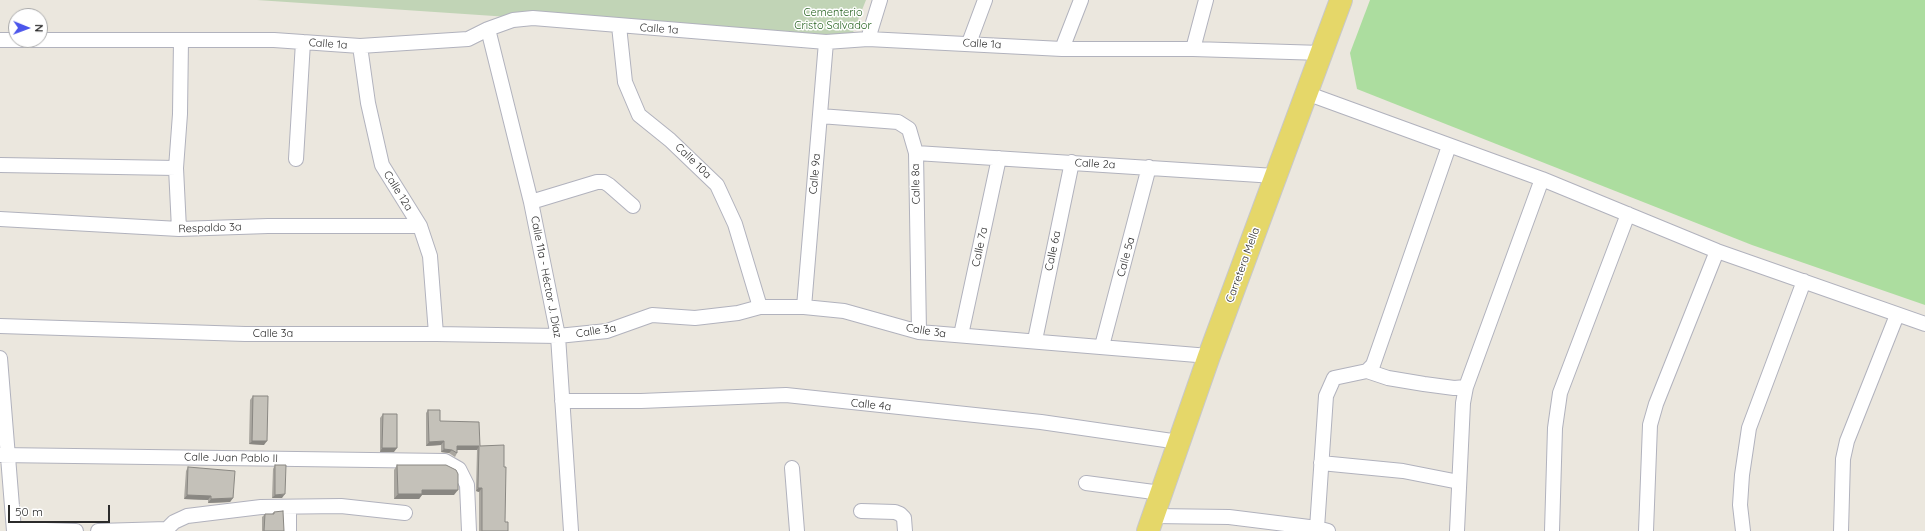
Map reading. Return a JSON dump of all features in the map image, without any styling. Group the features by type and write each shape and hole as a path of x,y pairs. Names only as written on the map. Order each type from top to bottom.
{"main road":[{"name":"Carretera Mella","path":"1150,523 1209,356 1341,0"}],"street":[{"path":"868,40 880,0"},
{"path":"969,43 985,0"},
{"path":"1062,49 1081,0"},
{"path":"1192,49 1206,0"},
{"name":"Calle 1a","path":"0,40 274,40 360,46 468,39 488,29 513,20 533,18 826,42 868,40 969,43 1062,49 1192,49 1322,53"},
{"name":"Calle 10a","path":"619,26 625,82 639,115 670,140 717,185 735,224 760,307"},
{"name":"Calle 11a - Héctor J. Díaz","path":"488,29 531,202 558,336 571,531"},
{"path":"179,229 176,168 180,114 181,40"},
{"path":"296,159 303,42"},
{"name":"Calle 9a","path":"804,307 826,42"},
{"name":"Calle 12a","path":"360,46 368,104 382,165 420,226 430,256 436,334"},
{"path":"1306,93 1542,180 1717,250 1925,324"},
{"name":"Calle 8a","path":"820,116 898,122 909,129 916,153 919,332"},
{"path":"1367,371 1373,365 1377,356 1449,146"},
{"name":"Calle 2a","path":"916,153 1275,176"},
{"name":"Calle 7a","path":"961,336 999,158"},
{"name":"Calle 6a","path":"1035,340 1072,162"},
{"path":"0,165 176,168"},
{"name":"Calle 5a","path":"1102,346 1149,167"},
{"path":"1457,531 1463,403 1466,387 1542,180"},
{"path":"531,202 597,182 609,185 633,206"},
{"path":"1552,531 1554,428 1560,393 1628,214"},
{"name":"Respaldo 3a","path":"0,219 179,229 268,226 420,226"},
{"path":"1646,531 1650,425 1656,404 1717,250"},
{"path":"1742,531 1740,505 1742,475 1749,428 1804,281"},
{"name":"Calle 3a","path":"0,326 245,334 436,334 558,336 607,331 652,315 695,318 738,313 760,307 804,307 844,312 919,332 1035,340 1209,356"},
{"path":"1841,531 1843,459 1847,441 1897,315"},
{"path":"0,358 4,456 14,530 76,531"},
{"path":"1150,523 1229,517 1322,530 1321,463 1326,396 1329,386 1334,378 1367,371 1388,378 1424,384 1454,388 1466,387"},
{"name":"Calle 4a","path":"562,401 641,401 786,395 1041,422 1179,442"},
{"name":"Calle Juan Pablo II","path":"4,456 446,461 459,468 467,485 469,531"},
{"path":"1321,463 1403,471 1459,482"},
{"path":"792,468 797,531"},
{"path":"1086,483 1161,493"},
{"path":"98,531 167,530 174,522 187,516 261,507 341,506 405,513"},
{"path":"289,507 289,531"},
{"path":"861,512 895,512 900,514 904,518 905,531"}],"green space":[{"name":"Cementerio Cristo Salvador","path":"257,0 866,0 850,40"},
{"path":"1370,0 1925,0 1925,305 1752,245 1357,89 1350,53"}],"building":[{"path":"253,396 268,396 267,441 252,441"},
{"path":"428,410 440,410 440,421 479,422 480,446 504,445 504,467 506,467 505,522 508,522 508,531 482,531 482,488 478,488 479,446 457,446 457,453 452,450 444,449 444,441 429,442"},
{"path":"383,414 397,414 397,448 382,448"},
{"path":"275,465 286,465 285,494 275,495"},
{"path":"397,465 446,465 456,470 458,474 458,490 422,490 422,494 398,494"},
{"path":"188,467 235,471 233,498 211,499 211,496 187,495"},
{"path":"283,511 284,531 264,531 265,514 274,514 274,512"}]}
